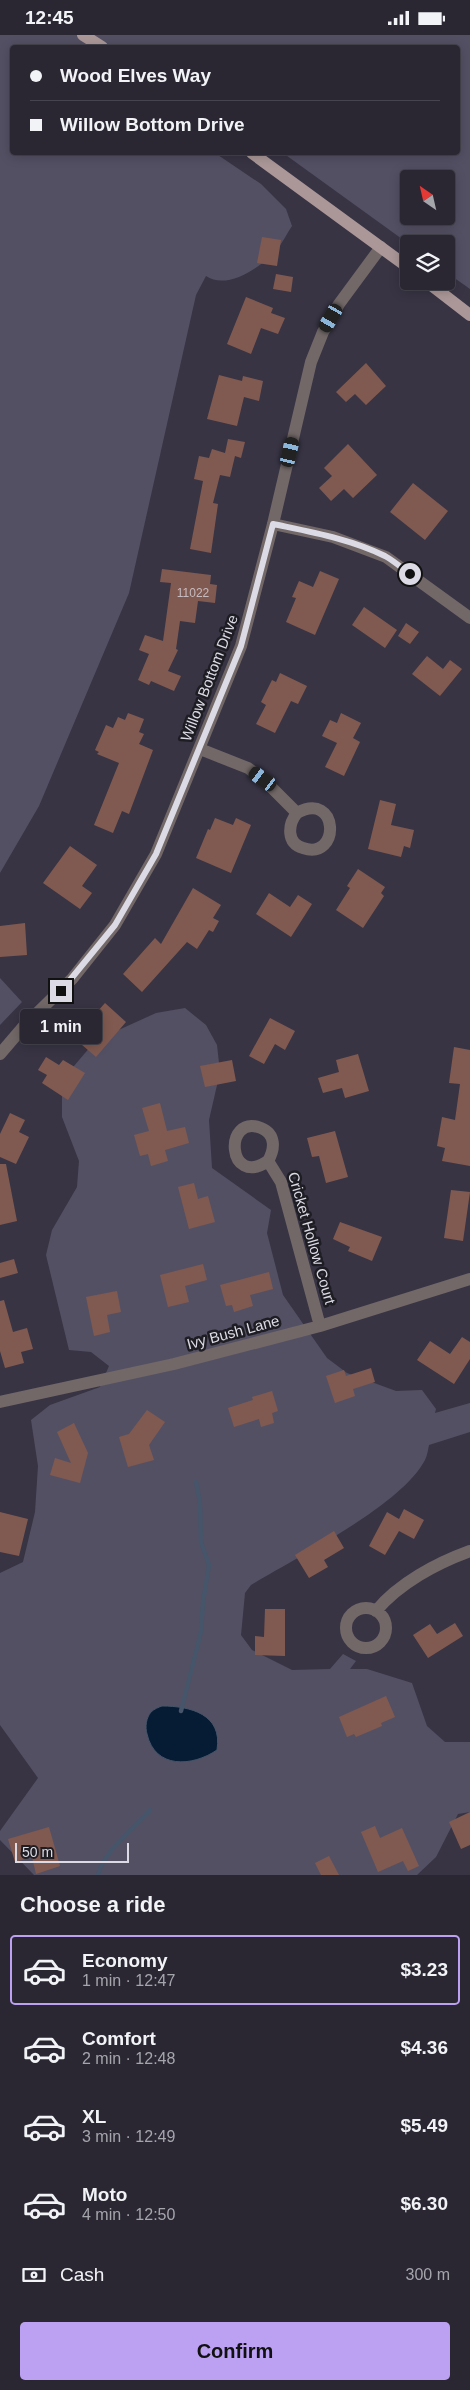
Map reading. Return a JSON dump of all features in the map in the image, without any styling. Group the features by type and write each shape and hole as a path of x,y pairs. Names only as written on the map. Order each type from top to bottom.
{"main road":[{"path":"83,35 99,45"},
{"path":"255,155 400,261"},
{"path":"438,290 470,315"}],"street":[{"name":"Willow Bottom Drive","path":"0,1055 24,1026 72,979 115,925 156,854 241,646 273,524 311,362 323,332 339,305 381,247"},
{"path":"273,524 333,537 386,557 470,618"},
{"path":"200,749 248,768 263,779 297,813"},
{"name":"Cricket Hollow Court","path":"268,1161 281,1182 320,1326"},
{"name":"Ivy Bush Lane","path":"0,1402 174,1364 320,1326 470,1279"},
{"path":"376,1611 386,1598 397,1590 440,1564 470,1551"}],"shaded area":[{"path":"0,35 470,35 470,289 455,278 455,235 400,235 400,238 286,155 460,155 460,45 10,45 10,155 218,155 261,184 286,209 292,226 275,252 258,266 241,276 223,281 214,280 206,276 196,295 129,593 39,806 0,873"},
{"path":"0,978 22,1002 0,1025"},
{"path":"185,1008 206,1025 217,1045 220,1072 209,1120 212,1168 271,1210 267,1233 283,1295 327,1358 347,1373 396,1391 422,1390 436,1409 435,1413 470,1403 470,1432 429,1445 425,1460 413,1477 394,1495 346,1529 251,1585 245,1593 241,1635 252,1650 292,1670 330,1669 343,1654 356,1661 350,1669 367,1669 412,1683 427,1726 445,1742 470,1742 470,1812 458,1814 436,1857 417,1875 34,1875 0,1840 0,1831 38,1778 0,1725 0,1573 23,1562 35,1512 38,1466 31,1420 50,1405 100,1387 109,1366 91,1352 69,1350 46,1255 52,1230 77,1187 79,1161 62,1117 62,1089 74,1066 91,1046 112,1033 156,1013"}],"water":[{"path":"162,1706 193,1710 210,1720 218,1738 217,1750 197,1760 186,1762 166,1759 158,1754 151,1745 146,1726 151,1712"}],"building":[{"path":"262,237 281,240 277,266 257,263"},
{"path":"276,274 293,277 291,292 273,289"},
{"path":"246,297 273,308 271,313 285,318 278,334 261,328 251,354 227,344"},
{"path":"366,363 386,386 366,405 355,394 346,402 336,392"},
{"path":"219,375 242,381 243,376 263,381 259,401 244,397 237,426 207,419"},
{"path":"228,439 245,442 241,458 235,456 230,477 220,475 213,503 218,504 211,553 190,549 203,481 194,479 199,456 209,458 212,449 225,453"},
{"path":"348,444 377,475 353,498 344,489 331,501 319,488 332,476 324,468"},
{"path":"413,483 448,511 425,540 390,512"},
{"path":"162,569 211,575 210,584 217,585 215,603 198,601 195,623 180,621 176,649 178,650 168,671 181,676 174,691 151,681 149,685 138,680 149,654 139,650 145,635 163,641 171,583 160,582"},
{"path":"320,571 339,579 315,635 286,622 296,598 292,597 299,581 313,587"},
{"path":"364,607 397,630 385,648 352,625"},
{"path":"406,623 419,632 410,644 398,636"},
{"path":"427,656 443,669 450,660 462,669 440,696 412,674"},
{"path":"280,673 307,686 298,704 291,701 275,733 256,724 266,705 261,702 272,680 276,682"},
{"path":"128,713 144,719 139,732 144,734 139,744 153,750 129,814 122,811 113,833 94,825 119,763 97,754 99,752 95,750 106,725 113,728 118,717 125,720"},
{"path":"341,713 361,723 353,738 360,742 344,776 325,767 337,743 322,736 330,720 337,723"},
{"path":"380,800 396,804 391,825 414,830 410,848 404,846 401,857 368,849"},
{"path":"215,818 233,825 236,818 251,825 231,873 196,858 208,829 210,830"},
{"path":"70,846 97,865 82,886 92,893 80,909 43,883"},
{"path":"358,869 385,887 381,893 384,896 363,928 336,910 350,888 347,886"},
{"path":"193,888 221,905 213,918 219,921 213,932 209,930 197,949 187,942 142,992 123,974 155,938 161,944"},
{"path":"269,893 290,907 298,895 312,904 291,937 256,914"},
{"path":"25,923 27,955 0,957 0,926"},
{"path":"105,1003 126,1022 96,1057 74,1038"},
{"path":"270,1018 295,1031 285,1050 275,1044 264,1064 249,1056"},
{"path":"454,1047 470,1050 470,1166 442,1161 445,1148 437,1146 442,1117 455,1120 460,1084 449,1083"},
{"path":"358,1054 369,1091 345,1098 342,1088 323,1093 318,1078 339,1072 336,1060"},
{"path":"46,1057 59,1065 63,1060 85,1073 68,1100 42,1083 47,1075 38,1070"},
{"path":"232,1060 236,1081 205,1087 200,1066"},
{"path":"160,1103 167,1131 185,1127 189,1143 165,1150 168,1161 151,1166 148,1154 140,1156 134,1135 149,1131 142,1108"},
{"path":"10,1113 25,1120 19,1132 29,1137 16,1164 0,1157 0,1134"},
{"path":"335,1131 348,1177 326,1183 319,1156 312,1157 307,1138"},
{"path":"0,1164 6,1164 17,1221 0,1225"},
{"path":"194,1183 198,1199 208,1196 215,1222 189,1229 178,1187"},
{"path":"451,1190 470,1192 463,1241 444,1238"},
{"path":"340,1222 382,1237 372,1261 348,1251 350,1247 333,1239"},
{"path":"14,1259 18,1273 0,1278 0,1263"},
{"path":"203,1264 207,1280 185,1286 189,1302 168,1307 160,1275"},
{"path":"269,1272 273,1289 250,1295 253,1306 234,1312 232,1305 226,1306 220,1285"},
{"path":"117,1291 121,1312 107,1315 110,1332 94,1336 86,1297"},
{"path":"4,1300 13,1332 27,1328 33,1349 21,1352 24,1363 5,1368 0,1351 0,1301"},
{"path":"462,1337 470,1342 470,1359 454,1384 417,1360 430,1341 450,1354"},
{"path":"371,1368 375,1382 353,1389 355,1396 335,1403 326,1376 344,1370 346,1376"},
{"path":"272,1391 278,1411 272,1413 274,1423 261,1427 259,1419 234,1427 228,1408 253,1400 252,1397"},
{"path":"147,1410 165,1422 149,1445 154,1460 128,1467 119,1437 129,1434"},
{"path":"74,1423 88,1453 80,1483 50,1475 55,1458 71,1463 57,1432"},
{"path":"404,1509 424,1520 414,1539 399,1531 385,1555 369,1546 387,1512 399,1519"},
{"path":"0,1512 28,1519 19,1556 0,1552"},
{"path":"334,1531 344,1548 324,1560 328,1567 309,1578 295,1555"},
{"path":"265,1609 285,1609 285,1656 255,1655 255,1636 264,1637"},
{"path":"455,1623 463,1636 428,1658 413,1635 430,1624 437,1634"},
{"path":"386,1696 395,1717 381,1723 382,1726 356,1737 354,1734 347,1737 339,1717"},
{"path":"470,1812 470,1845 461,1849 449,1822"},
{"path":"375,1826 380,1838 402,1828 419,1866 408,1871 403,1861 378,1872 361,1832"},
{"path":"49,1827 60,1866 36,1874 32,1857 15,1862 8,1839"},
{"path":"329,1856 339,1875 321,1875 315,1863"}],"waterway":[{"path":"181,1711 201,1632 203,1602 209,1565 201,1542 200,1502 196,1482"},
{"path":"98,1875 101,1866 112,1849 150,1810"}],"route":[{"path":"61,991 115,925 156,854 241,646 273,524 333,537 362,547 386,557 410,574"}]}
